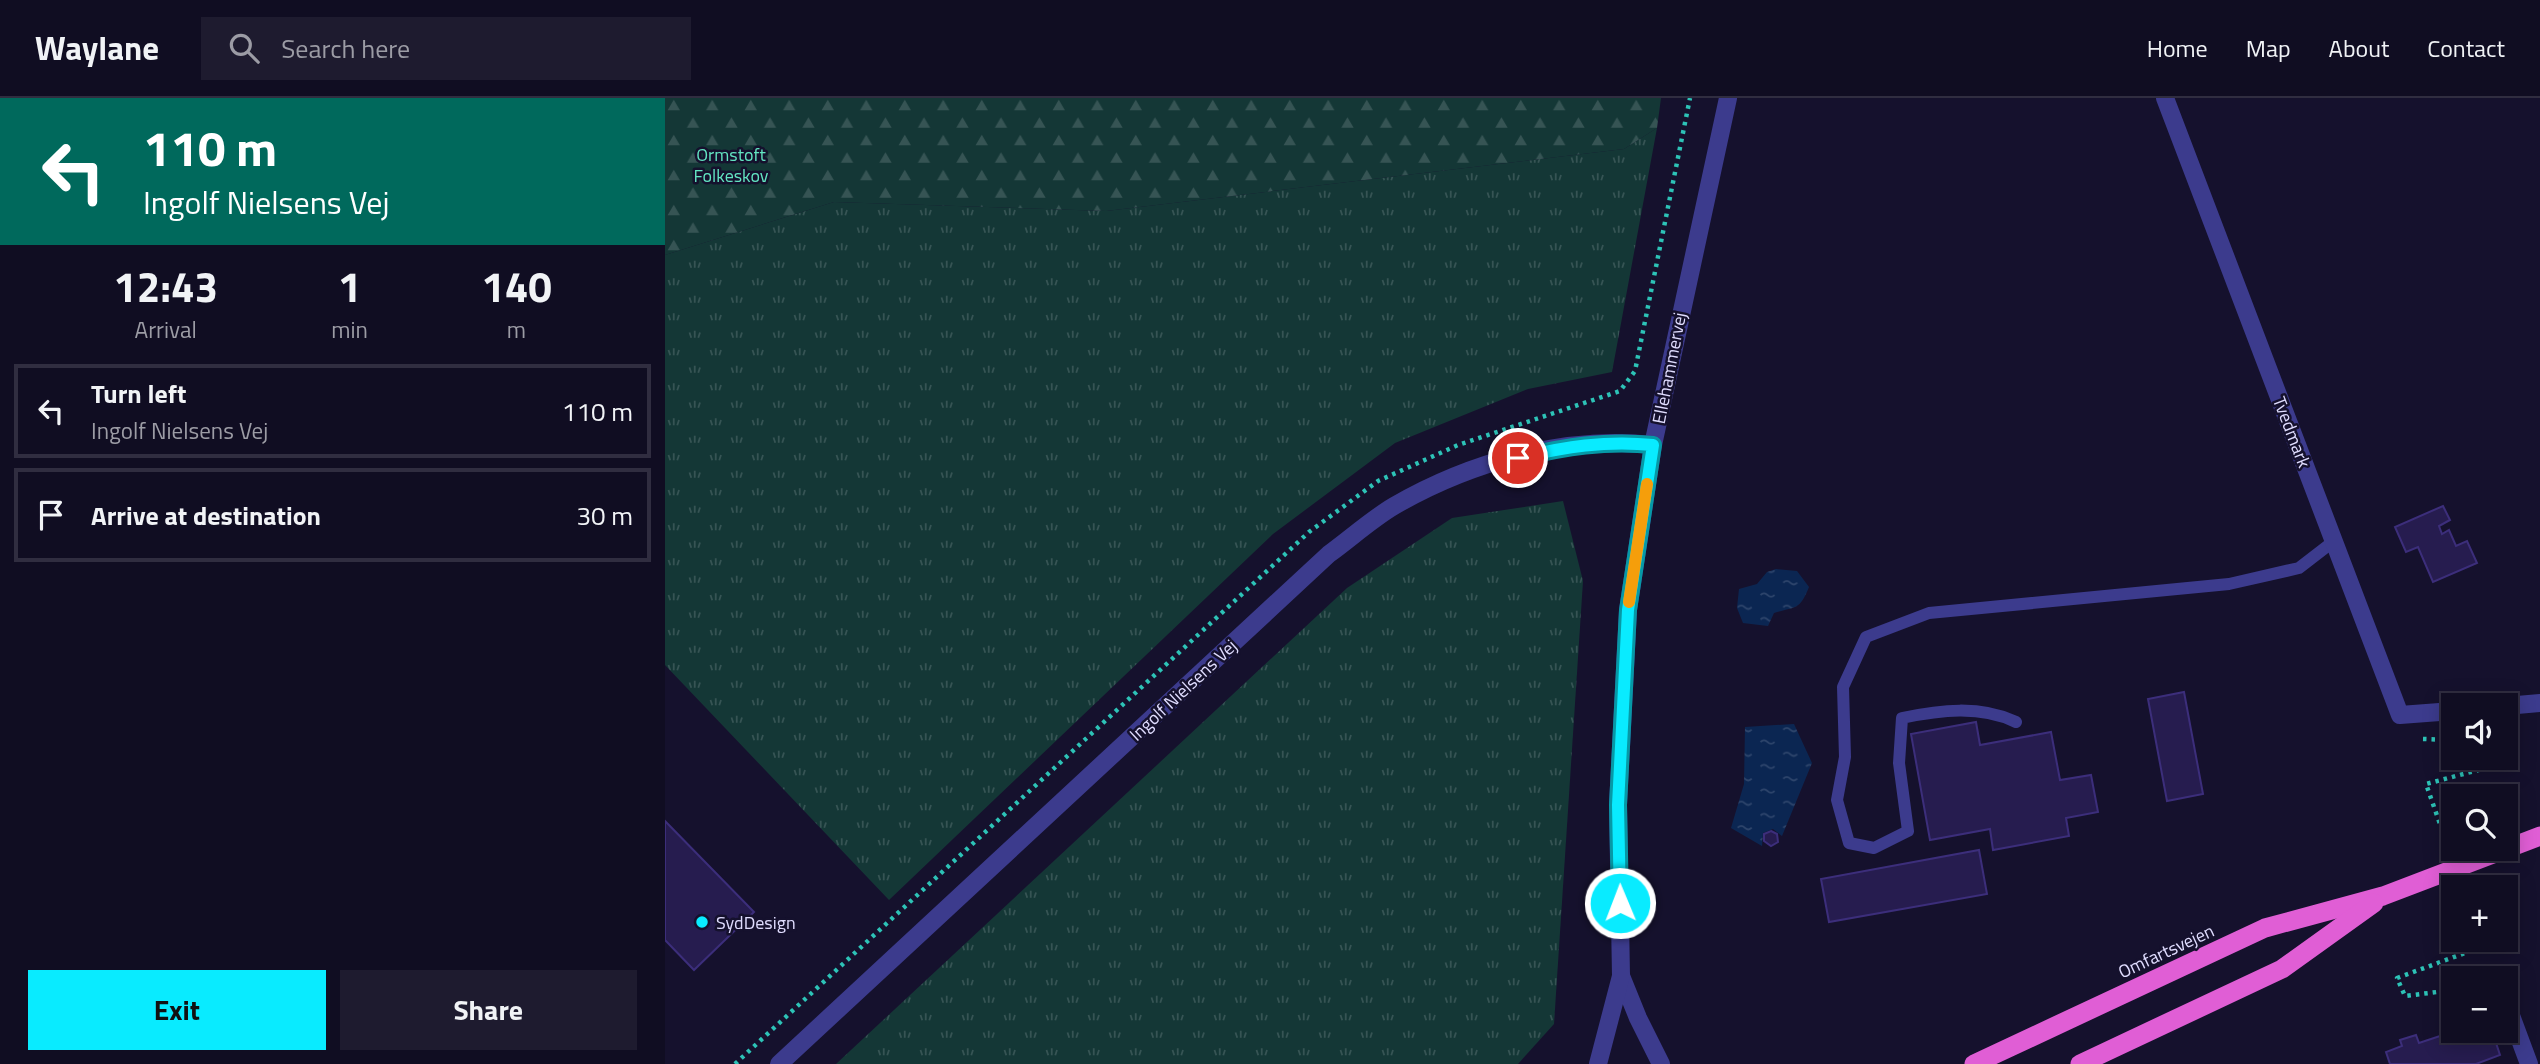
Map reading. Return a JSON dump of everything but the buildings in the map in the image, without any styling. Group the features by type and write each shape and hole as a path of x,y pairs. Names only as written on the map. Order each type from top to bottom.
{"highway":[{"name":"Omfartsvejen","path":"1974,1064 2265,928 2383,896 2540,836"},
{"name":"Omfartsvejen","path":"2080,1064 2283,969 2383,896"}],"street":[{"name":"Ellehammervej","path":"1598,1064 1621,976 1618,805 1628,610 1653,445 1728,98"},
{"name":"Tvedmark","path":"2165,98 2400,715 2441,712"},
{"name":"Ingolf Nielsens Vej","path":"779,1064 1329,554 1393,506 1466,471 1570,445 1626,442 1653,445"},
{"path":"2518,705 2540,703"},
{"name":"Ellehammervej","path":"1621,976 1637,1018 1661,1064"},
{"path":"2518,1034 2529,1064"}],"lane":[{"path":"2016,722 1997,712 1940,710 1902,718 1899,764 1908,831 1874,848 1849,843 1837,800 1845,757 1843,687 1866,637 1929,612 2229,584 2299,568 2334,541"}],"path":[{"path":"2441,827 2426,785 2480,770"},
{"path":"2441,992 2405,996 2397,978 2461,952"}],"green space":[{"name":"Ormstoft Folkeskov","path":"665,98 1661,98 1657,128 1624,149 1106,211 834,202 665,255"},
{"path":"1657,128 1612,372 1528,389 1395,443 1273,534 889,900 665,665 665,255 834,202 1106,211 1624,149"},
{"path":"1563,501 1583,581 1554,1024 1518,1064 836,1064 1347,588 1452,518"}],"water":[{"path":"1776,569 1797,571 1809,587 1802,601 1796,607 1774,613 1768,626 1743,623 1737,608 1739,589 1757,584 1767,572"},
{"path":"1794,724 1812,763 1782,836 1773,829 1763,833 1762,846 1731,828 1744,784 1745,727"}],"slow traffic":[{"path":"1629,602 1647,484"}],"place":[{"name":"SydDesign","path":"702,922"}],"route":[{"path":"1518,458 1570,445 1626,442 1653,445 1628,610 1618,805 1620,903"}]}
